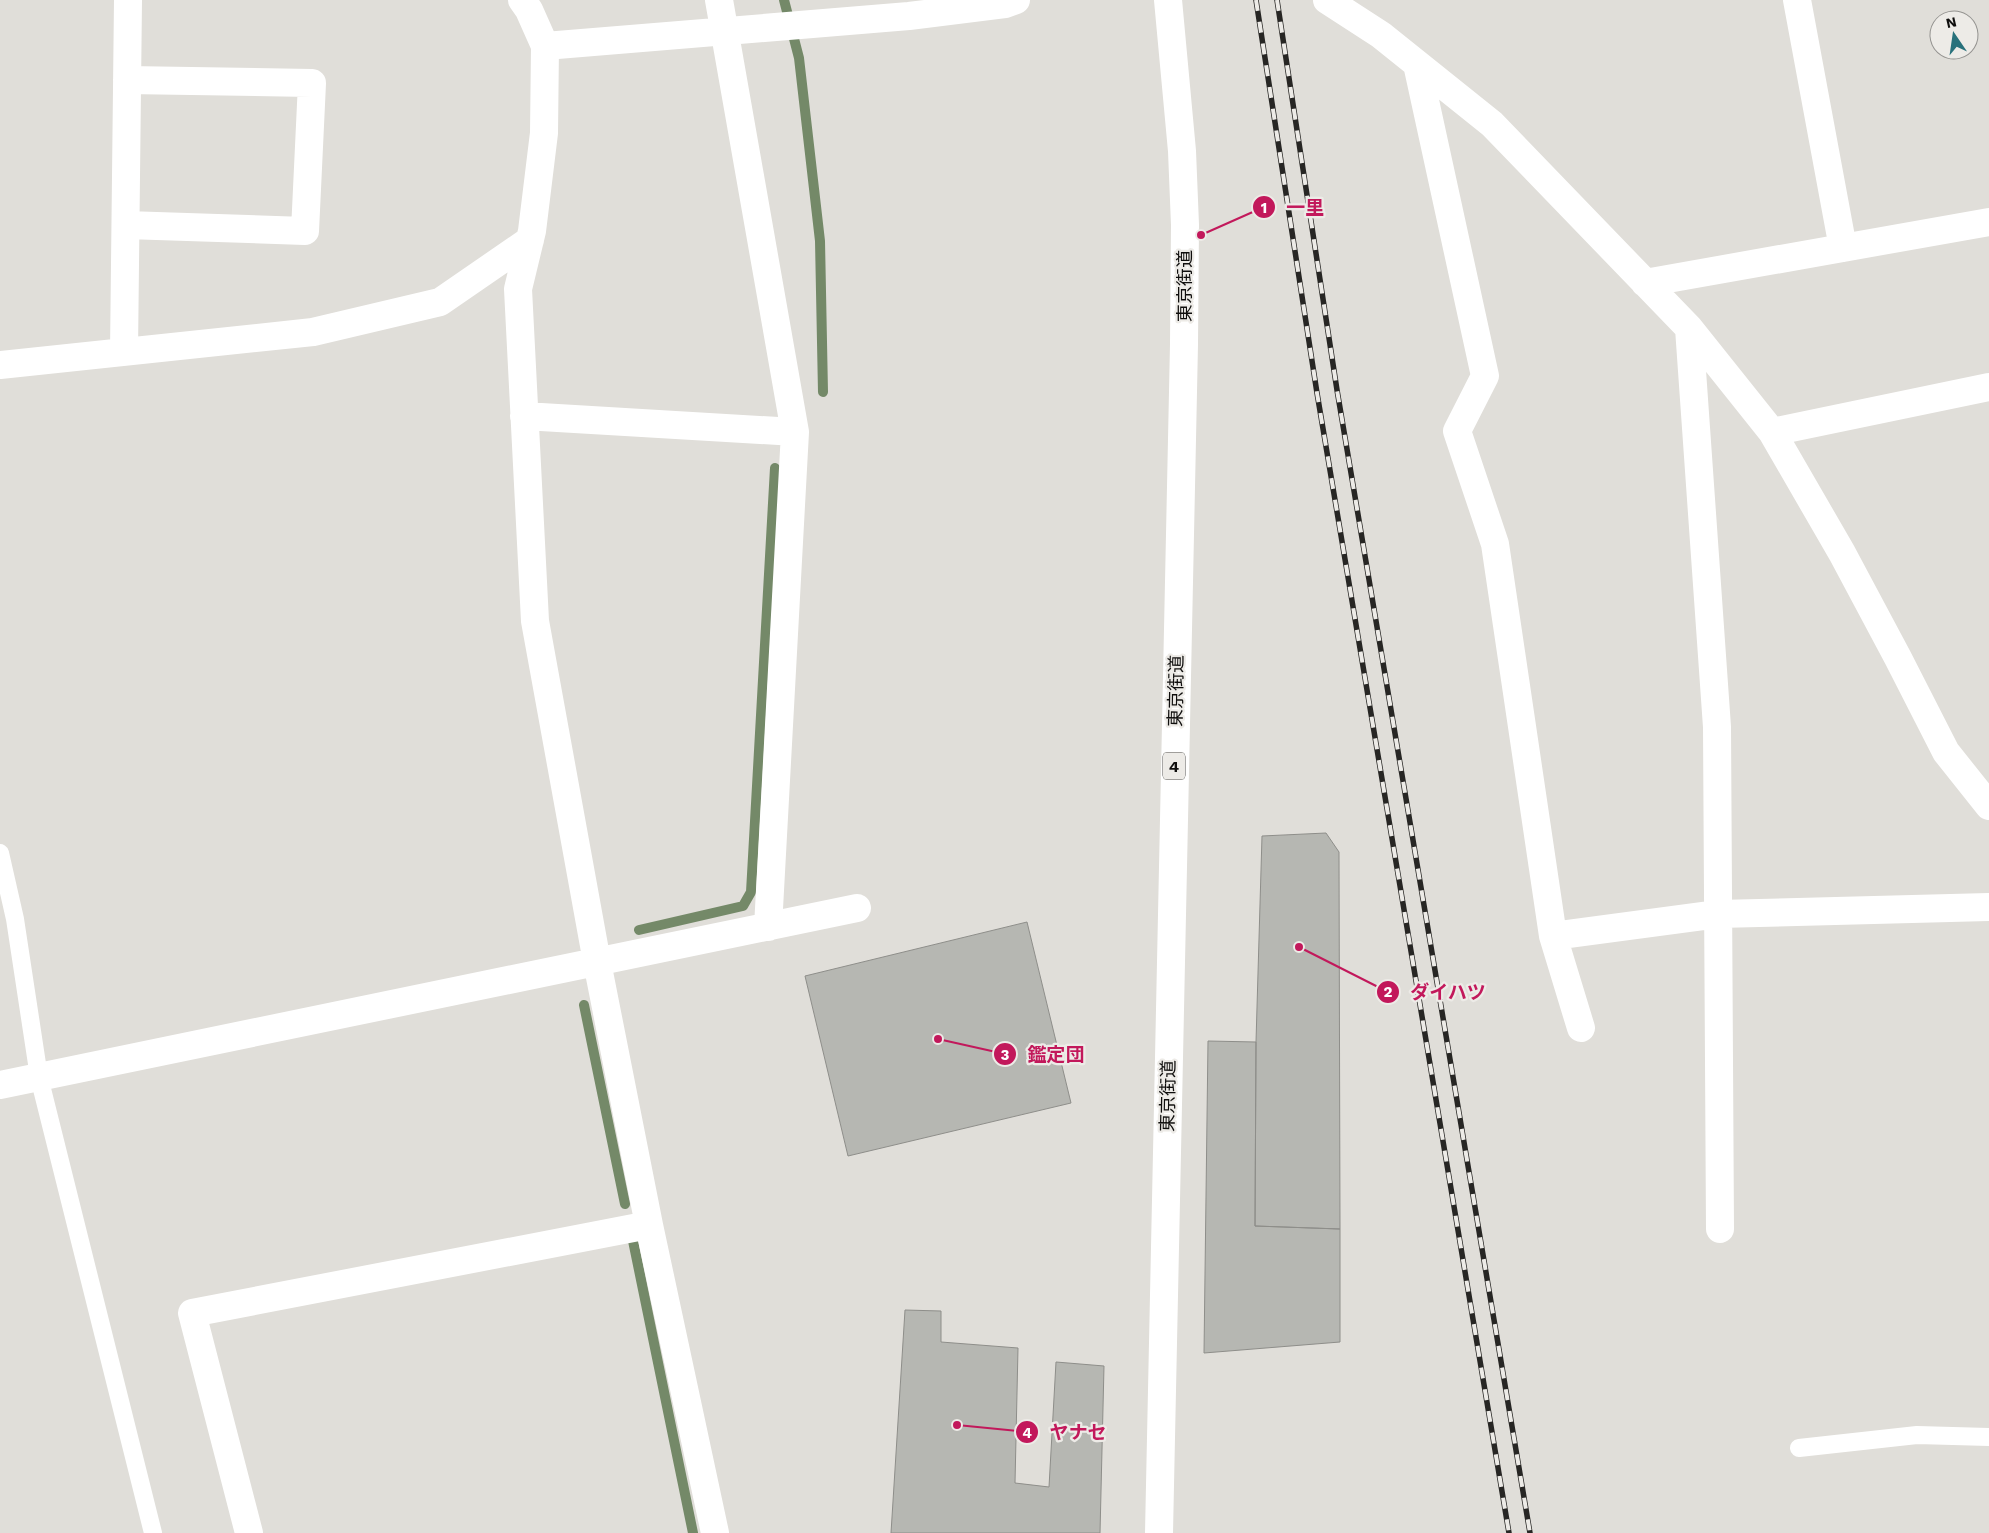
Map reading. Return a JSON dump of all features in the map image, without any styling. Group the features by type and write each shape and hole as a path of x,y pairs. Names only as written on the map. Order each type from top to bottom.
{"main road":[{"path":"124,352 128,0"},
{"path":"522,0 529,10 545,46 544,133 530,240 518,289 535,620 597,962 649,1225 715,1533"},
{"path":"719,0 726,31 795,432 768,927"},
{"path":"545,46 726,31 907,8 1004,4 1016,0"},
{"name":"東京街道","path":"1159,1533 1185,264 1182,151 1168,0"},
{"path":"1327,0 1381,35 1492,124 1689,328 1772,432 1842,553 1946,752 1989,806"},
{"path":"1797,0 1843,248"},
{"path":"1417,64 1485,376 1458,432 1495,544 1553,936 1580,1028"},
{"path":"126,225 305,231 312,83 127,80"},
{"path":"1645,282 1989,222"},
{"path":"0,365 313,332 440,302 530,240"},
{"path":"1689,328 1717,727 1720,1229"},
{"path":"1772,432 1989,387"},
{"path":"524,416 795,432"},
{"path":"1553,936 1718,914 1989,907"},
{"path":"0,1085 857,908"},
{"path":"249,1533 192,1313 649,1225"}],"lane":[{"path":"0,853 15,919 39,1077 153,1533"},
{"path":"1799,1448 1917,1436 1989,1437"}],"building":[{"path":"1326,833 1339,852 1340,1229 1255,1226 1256,1042 1262,836"},
{"path":"1027,922 1071,1103 848,1156 805,976"},
{"path":"1208,1041 1256,1042 1255,1226 1340,1229 1340,1342 1204,1353"},
{"path":"905,1310 941,1311 941,1342 1018,1348 1015,1483 1049,1487 1056,1362 1104,1366 1100,1533 891,1533"}],"waterway":[{"path":"784,0 799,58 820,241 823,392"},
{"path":"639,930 743,906 751,892 775,468"},
{"path":"584,1005 625,1204"},
{"path":"632,1236 693,1533"}],"railway":[{"path":"1256,0 1317,393 1509,1533"},
{"path":"1277,0 1337,390 1530,1533"}],"place":[{"name":"一里","path":"1201,235"},
{"name":"ダイハツ","path":"1299,947"},
{"name":"鑑定団","path":"938,1039"},
{"name":"ヤナセ","path":"957,1425"}]}
